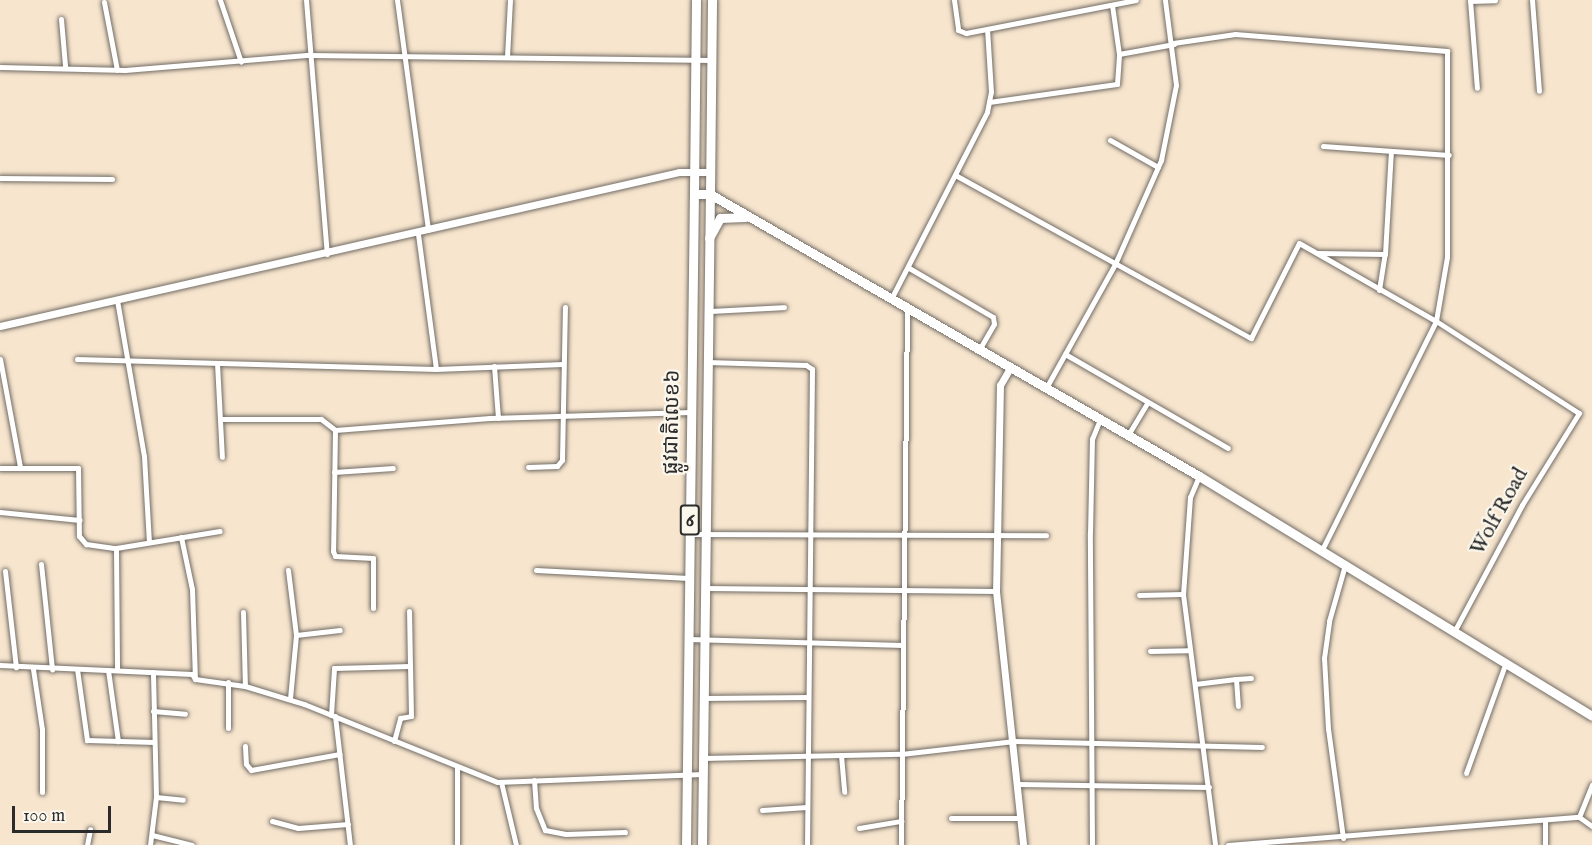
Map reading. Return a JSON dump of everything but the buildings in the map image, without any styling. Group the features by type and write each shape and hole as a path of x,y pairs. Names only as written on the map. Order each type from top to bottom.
{"main road":[{"name":"ផ្លូវជាតិលេខ៦","path":"686,845 696,0"},
{"name":"ផ្លូវជាតិលេខ៦","path":"702,845 711,0"},
{"path":"694,194 710,195 753,219 1199,476 1346,563 1592,716"},
{"path":"709,238 720,218 736,214 753,219"}],"street":[{"path":"220,0 232,38 236,38 241,62"},
{"path":"306,0 327,254"},
{"path":"397,0 429,231"},
{"path":"507,57 510,0"},
{"path":"954,0 958,30 966,33 1136,0"},
{"path":"1046,388 1115,264 1158,167 1175,98 1174,44 1165,0"},
{"path":"1477,88 1470,1 1495,0"},
{"path":"1532,0 1539,91"},
{"path":"104,2 117,70"},
{"path":"990,102 1119,83 1119,54 1112,5"},
{"path":"62,19 65,66"},
{"path":"891,299 957,176 990,102 987,29"},
{"path":"1119,54 1235,34 1445,49 1449,155 1448,257 1436,321 1322,550"},
{"path":"0,68 65,66 117,70 309,55 711,60"},
{"path":"1110,140 1158,167"},
{"path":"1323,146 1449,155"},
{"path":"1378,290 1385,254 1391,151"},
{"path":"0,326 694,172 710,171"},
{"path":"957,176 1251,338 1299,243 1436,321"},
{"path":"0,178 112,179"},
{"path":"418,234 436,369"},
{"path":"1315,252 1385,254"},
{"path":"909,268 993,317 994,324 979,350"},
{"path":"117,300 144,456 149,542"},
{"path":"528,466 561,465 566,307"},
{"path":"708,311 784,307"},
{"path":"902,845 903,590 908,308"},
{"name":"Wolf Road","path":"1436,321 1579,413 1522,506 1455,630"},
{"path":"1065,354 1228,448"},
{"path":"0,359 20,467"},
{"path":"77,359 436,369 563,364"},
{"path":"707,362 811,366 806,642 807,845"},
{"path":"217,363 222,457"},
{"path":"494,366 498,418"},
{"path":"1010,368 1000,385 996,591 1014,741 1023,845"},
{"path":"1128,435 1148,403"},
{"path":"221,419 321,419 335,430 498,418 691,412"},
{"path":"1092,845 1090,742 1092,439 1100,419"},
{"path":"335,430 333,551 335,556 373,558 373,608"},
{"path":"0,468 78,468 81,542 116,548 220,531"},
{"path":"334,472 393,468"},
{"path":"1199,476 1190,497 1183,594 1215,845"},
{"path":"0,512 80,520"},
{"path":"690,534 1046,536"},
{"path":"180,537 192,589 195,679"},
{"path":"116,548 117,670"},
{"path":"1343,838 1328,729 1324,658 1329,621 1346,563"},
{"path":"41,564 52,669"},
{"path":"288,570 296,635 290,699"},
{"path":"536,570 690,578"},
{"path":"5,571 16,667"},
{"path":"705,588 996,591"},
{"path":"1139,595 1183,594"},
{"path":"394,741 400,718 411,716 410,610"},
{"path":"243,612 245,686"},
{"path":"296,635 340,630"},
{"path":"688,639 903,645"},
{"path":"1150,651 1189,650"},
{"path":"1466,773 1506,662"},
{"path":"0,665 33,669 192,674 195,679"},
{"path":"350,845 340,754 333,716 334,668 410,666"},
{"path":"33,669 43,740 42,792"},
{"path":"76,669 86,738 154,742"},
{"path":"108,670 118,741"},
{"path":"150,845 156,797 153,672"},
{"path":"1195,684 1251,678"},
{"path":"195,679 228,682 290,699 457,768 501,782 703,774"},
{"path":"1236,679 1238,706"},
{"path":"228,682 228,728"},
{"path":"704,698 807,697"},
{"path":"153,711 185,714"},
{"path":"703,758 902,754 1014,741 1262,747"},
{"path":"245,746 246,764 251,770 340,754"},
{"path":"841,755 844,792"},
{"path":"457,768 457,845"},
{"path":"534,780 536,808 545,830 566,834 625,831"},
{"path":"501,782 516,845"},
{"path":"1018,784 1209,787"},
{"path":"1579,817 1592,784"},
{"path":"156,797 183,800"},
{"path":"762,810 807,807"},
{"path":"1228,845 1545,822 1579,817 1590,821 1592,826"},
{"path":"951,818 1021,818"},
{"path":"272,821 298,828 348,824"},
{"path":"859,828 901,821"},
{"path":"1545,822 1545,845"},
{"path":"87,845 90,829"},
{"path":"152,835 192,845"},
{"path":"1358,836 1360,845"}]}
